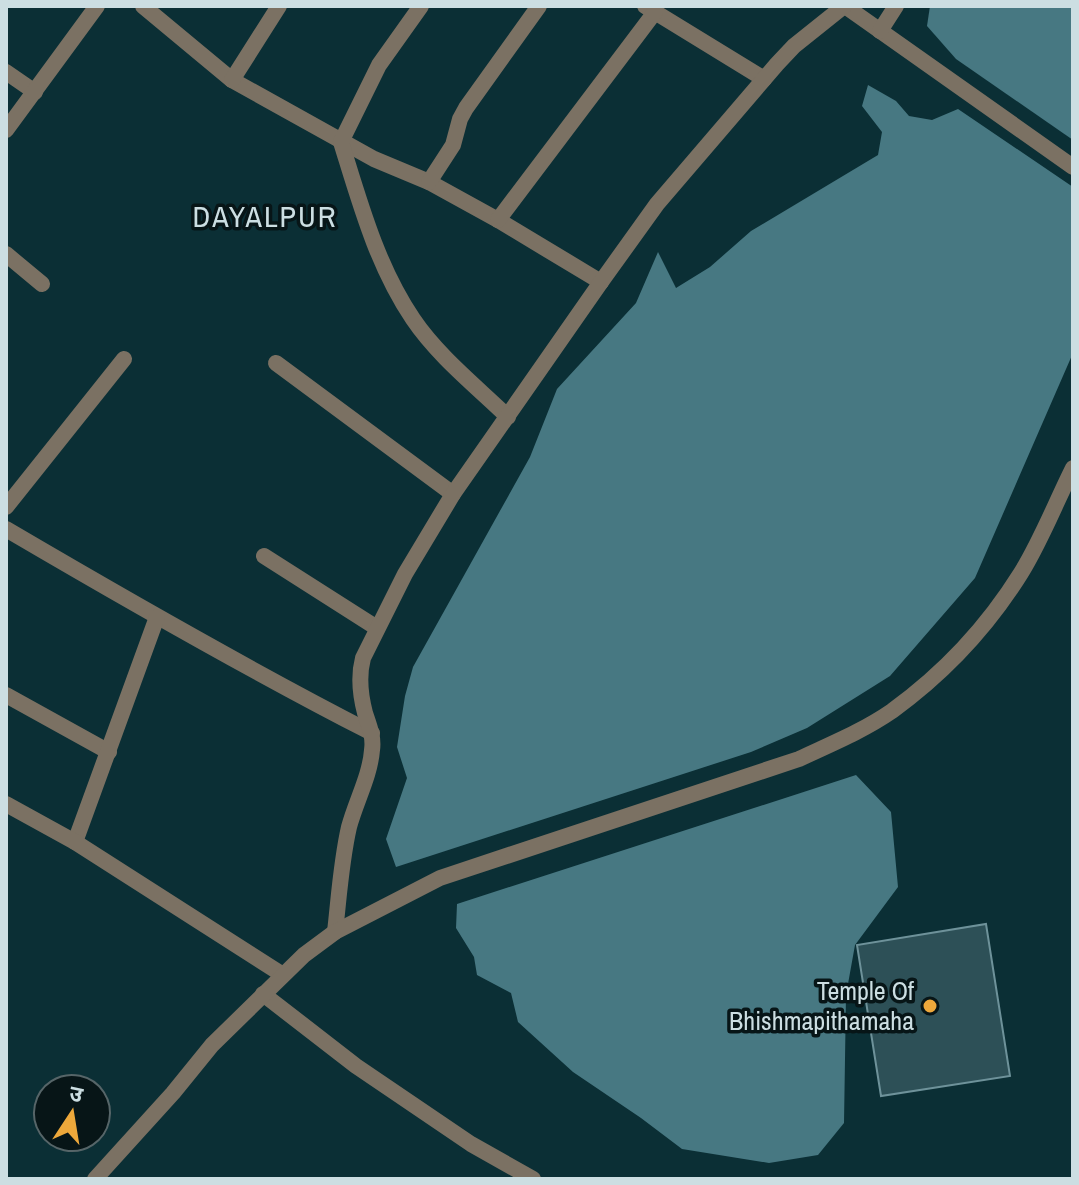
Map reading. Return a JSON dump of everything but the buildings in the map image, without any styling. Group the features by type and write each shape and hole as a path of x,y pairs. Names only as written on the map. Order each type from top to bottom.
{"street":[{"path":"6,130 97,6"},
{"path":"143,6 232,80 341,142 429,182 601,282"},
{"path":"232,80 279,6"},
{"path":"421,6 379,65 341,142 369,232 414,320 431,341 508,417"},
{"path":"429,182 453,145 466,108 539,6"},
{"path":"335,932 346,843 372,750 372,733 364,710 360,672 377,628 453,494 601,282 657,204 794,46 845,6 1073,167"},
{"path":"880,31 896,6"},
{"path":"498,220 650,9 764,79"},
{"path":"6,72 35,92"},
{"path":"6,254 42,284"},
{"path":"6,507 124,359"},
{"path":"276,363 453,494"},
{"path":"95,1179 212,1045 304,955 335,932 440,878 799,759 849,736 891,711 945,666 986,623 1022,571 1073,468"},
{"path":"6,529 259,675 372,733"},
{"path":"264,556 377,628"},
{"path":"75,842 157,617"},
{"path":"6,695 109,752"},
{"path":"6,804 75,842 283,975"},
{"path":"263,994 369,1075 471,1144 533,1179"}],"water":[{"path":"930,6 1073,6 1073,140 956,59 927,26"},
{"path":"868,85 896,101 909,116 932,120 958,109 1073,187 1073,353 975,578 890,676 807,728 751,752 396,867 386,839 407,778 397,747 413,667 530,457 557,389 636,303 658,252 676,288 710,267 751,231 878,155 882,132 862,106"},
{"path":"856,775 891,812 898,887 855,945 846,995 844,1123 818,1155 769,1163 682,1149 573,1072 518,1022 511,993 477,975 474,957 456,928 457,904"}],"place":[{"name":"Temple Of Bhishmapithamaha","path":"930,1006"}],"district":[{"name":"DAYALPUR","path":"265,217"}]}
